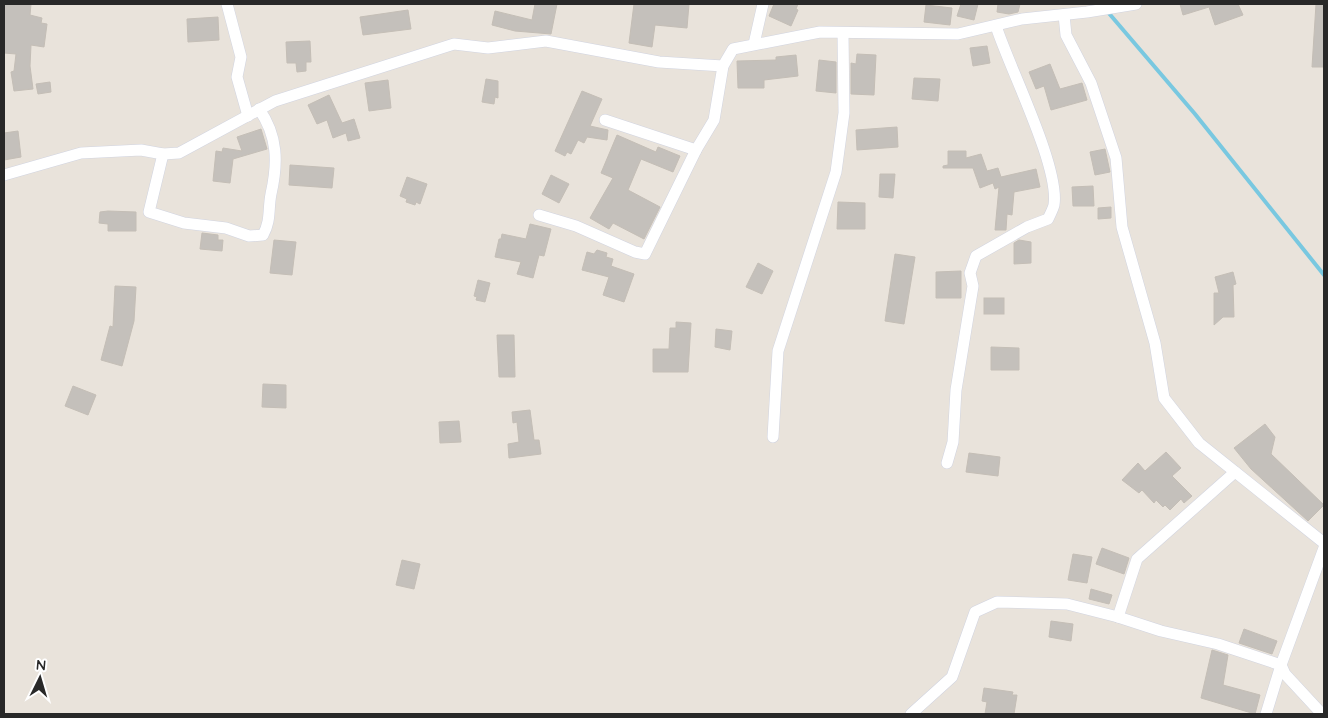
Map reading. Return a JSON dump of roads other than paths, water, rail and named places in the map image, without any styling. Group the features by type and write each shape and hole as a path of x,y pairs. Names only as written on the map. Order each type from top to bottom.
{"street":[{"path":"227,4 241,57 237,77 248,116"},
{"path":"754,44 763,4"},
{"path":"539,215 556,218 562,223 576,226 635,252 645,254 696,150 714,120 723,66 733,49 820,32 958,34 1022,19 1064,15 1136,4"},
{"path":"1064,15 1066,35 1091,83 1116,158 1122,228 1155,343 1164,398 1199,443 1324,543"},
{"path":"947,463 953,442 956,390 973,286 970,273 976,256 1027,227 1048,219 1054,204 1049,168 1043,145 996,26"},
{"path":"773,437 778,351 836,172 844,113 843,33"},
{"path":"4,175 81,153 141,150 163,154 179,153 259,109 294,94 454,44 488,48 546,41 659,62 723,66"},
{"path":"163,154 149,212 184,223 226,228 249,236 263,235 269,224 276,159 270,124 259,109"},
{"path":"605,120 696,150"},
{"path":"1118,617 1137,560 1235,472"},
{"path":"1266,714 1281,665 1324,548"},
{"path":"911,714 952,677 975,612 997,602 1067,604 1118,617 1161,631 1218,644 1281,665 1285,674 1322,714"}],"waterway":[{"path":"1101,4 1195,114 1324,275"}]}
